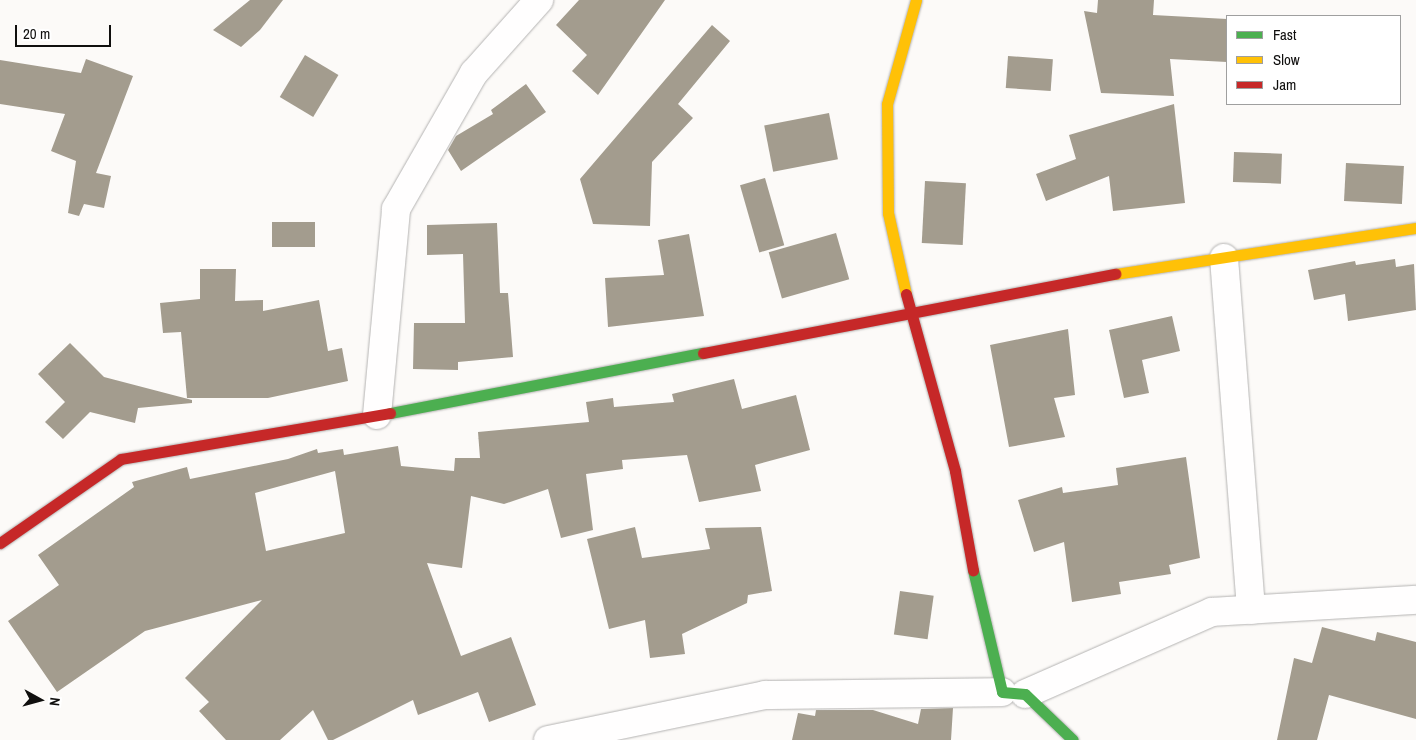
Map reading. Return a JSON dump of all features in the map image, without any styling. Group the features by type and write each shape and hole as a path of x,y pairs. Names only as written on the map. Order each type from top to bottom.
{"street":[{"path":"377,415 396,209 474,73 539,0"},
{"path":"916,0 887,104 888,213 910,313 955,471 960,513 1014,693 1073,740"},
{"path":"0,543 121,459 377,415 1098,277 1416,228"},
{"path":"1224,258 1251,610"},
{"path":"548,740 765,695 1014,693 1212,612 1416,600"}],"building":[{"path":"250,0 283,0 260,30 241,47 213,30"},
{"path":"579,0 665,0 598,95 572,71 587,55 556,25"},
{"path":"1098,0 1154,0 1153,15 1226,19 1226,62 1170,59 1174,96 1101,93 1084,11 1097,13"},
{"path":"712,25 730,41 678,104 693,118 652,162 650,226 593,224 580,179"},
{"path":"305,55 338,75 313,117 280,97"},
{"path":"1008,56 1053,59 1051,91 1006,88"},
{"path":"86,59 133,76 96,173 111,176 104,208 84,204 79,216 68,213 76,161 51,151 65,114 0,104 0,60 81,73"},
{"path":"526,84 546,112 461,171 448,150 456,136 493,114 491,110"},
{"path":"1174,104 1185,203 1113,211 1109,176 1046,201 1036,174 1076,159 1069,135"},
{"path":"829,113 838,159 773,172 764,126"},
{"path":"1234,152 1282,154 1281,184 1233,182"},
{"path":"1346,163 1404,166 1402,204 1344,201"},
{"path":"765,178 784,245 759,252 740,185"},
{"path":"925,181 966,183 963,245 922,243"},
{"path":"272,222 315,222 315,247 272,247"},
{"path":"497,223 500,293 508,293 513,357 458,362 458,370 413,369 414,323 465,323 463,254 427,255 427,225"},
{"path":"836,233 849,279 782,298 769,252"},
{"path":"689,234 704,316 608,327 605,278 664,275 658,240"},
{"path":"1395,259 1396,267 1414,264 1416,310 1348,321 1345,294 1314,300 1308,270 1355,261 1356,265"},
{"path":"200,269 236,269 235,301 263,300 263,311 319,300 328,351 342,348 348,381 268,398 187,398 181,332 163,333 160,303 200,299"},
{"path":"1172,316 1180,351 1142,360 1149,393 1124,398 1109,330"},
{"path":"1068,329 1075,395 1054,398 1065,437 1009,447 990,345"},
{"path":"70,343 104,377 192,400 192,403 138,408 135,423 90,412 63,439 45,422 65,402 38,374"},
{"path":"734,379 742,409 796,395 810,450 755,465 761,491 699,502 687,455 622,460 623,469 586,474 593,530 561,538 548,489 504,504 471,496 462,568 427,563 461,656 511,637 536,705 489,722 478,692 418,715 413,700 333,740 328,740 313,710 280,740 226,740 199,711 209,702 185,678 262,600 145,631 57,692 8,621 59,585 38,555 134,487 132,482 187,467 190,479 288,459 317,449 318,453 343,449 344,455 398,446 401,466 454,471 455,458 480,458 478,432 589,422 586,402 613,398 614,407 674,402 672,394","holes":["335,471 345,533 266,551 255,493"]},
{"path":"1186,457 1200,558 1169,565 1171,574 1119,582 1121,594 1072,602 1064,542 1034,552 1018,500 1062,487 1063,493 1118,485 1116,468"},
{"path":"635,527 642,558 710,549 705,528 761,527 772,591 748,595 747,603 682,634 685,654 650,658 645,620 609,629 587,539"},
{"path":"900,591 934,596 928,639 894,635"},
{"path":"1322,627 1375,641 1377,632 1416,642 1416,719 1329,695 1317,740 1277,740 1294,658 1312,663"},
{"path":"953,708 951,740 792,740 798,713 815,716 816,710 873,710 918,724 921,709"}],"traffic: fast":[{"path":"390,413 703,353"},
{"path":"973,570 1002,692 1025,694 1073,740"}],"traffic: slow":[{"path":"906,294 888,213 887,104 916,0"},
{"path":"1115,274 1416,228"}],"traffic: jam":[{"path":"703,353 1115,274"},
{"path":"906,294 955,471 973,570"},
{"path":"0,543 121,459 390,413"}]}
